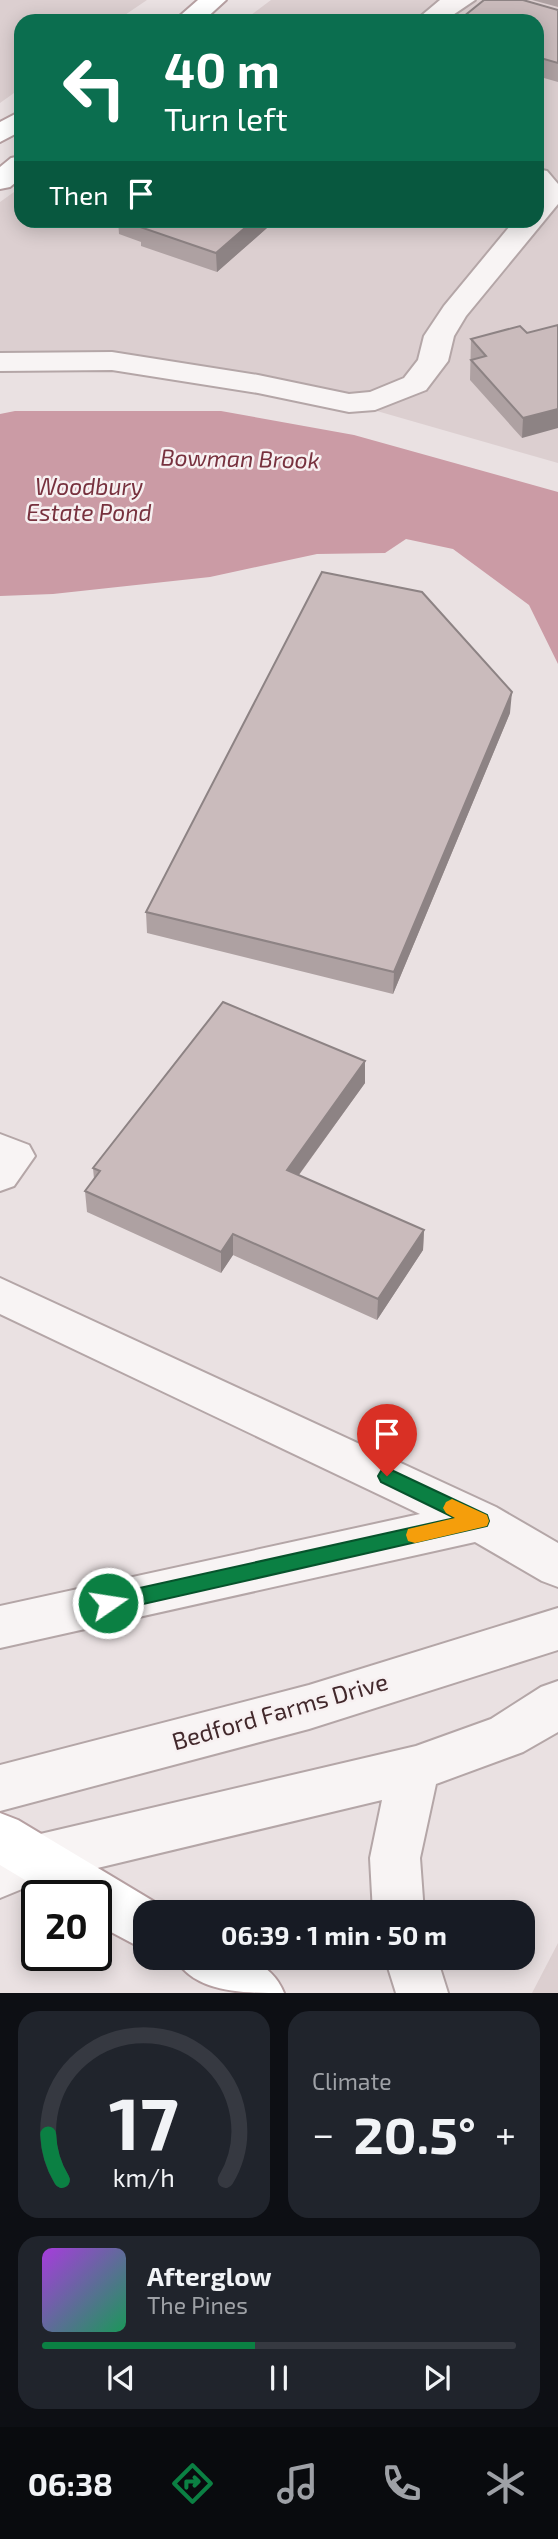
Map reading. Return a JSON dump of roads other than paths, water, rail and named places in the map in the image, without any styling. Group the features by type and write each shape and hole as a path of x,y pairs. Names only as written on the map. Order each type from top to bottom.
{"main road":[{"path":"196,14 214,0"},
{"path":"0,181 14,170"},
{"path":"12,1857 63,1880"},
{"path":"112,1905 133,1918"},
{"path":"221,1970 258,1993"}],"street":[{"path":"437,14 454,1 463,0"},
{"path":"544,204 547,182"},
{"path":"0,362 113,361 258,384 349,403 375,401 415,384 433,361 439,336 454,312 523,228"},
{"path":"0,1150 15,1156 0,1175"},
{"path":"0,1295 480,1521 558,1567"},
{"path":"0,1627 480,1521"},
{"name":"Bedford Farms Drive","path":"0,1788 309,1707 558,1629"},
{"path":"12,1857 416,1769 506,1736 553,1709 558,1703"},
{"path":"395,1900 393,1891 395,1842 416,1769"},
{"path":"415,1970 422,1993"}],"water":[{"name":"Woodbury Estate Pond","path":"15,411 221,411 354,435 558,492 558,664 529,605 453,549 406,539 385,553 317,554 210,577 53,594 0,596 0,414"}],"water label":[{"name":"Bowman Brook","path":"240,459"}]}
